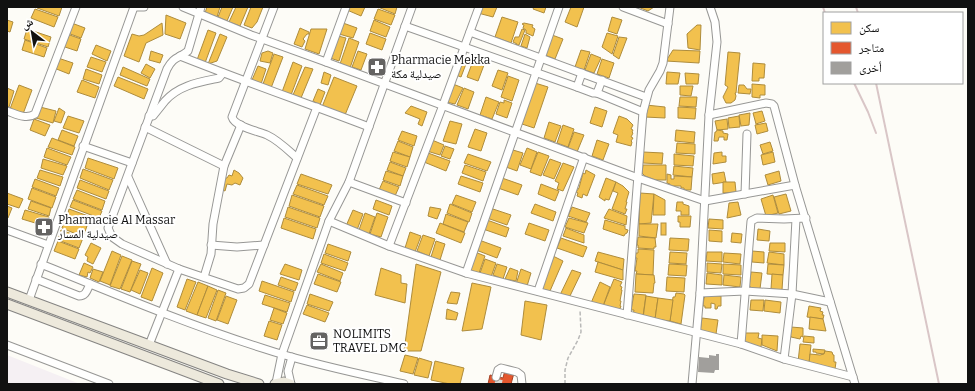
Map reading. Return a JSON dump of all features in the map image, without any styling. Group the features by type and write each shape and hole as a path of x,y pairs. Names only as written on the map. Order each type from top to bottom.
{"main road":[{"path":"7,292 227,374 259,384"},
{"path":"7,304 219,384"},
{"path":"275,384 284,382 291,384"}],"street":[{"path":"7,111 25,117 31,117 35,114 76,7"},
{"path":"29,300 134,7 144,7"},
{"path":"183,7 199,10 262,39 444,105 638,178 705,201 795,185"},
{"path":"274,7 232,117 234,121 241,125 268,136 297,158"},
{"path":"326,62 346,7"},
{"path":"275,384 282,354 330,222 349,182 412,7"},
{"path":"390,246 444,105 478,7"},
{"path":"466,273 560,7"},
{"path":"623,7 668,24"},
{"path":"627,315 643,112 646,97 663,63 670,7"},
{"path":"692,384 700,293 709,115 717,42 715,22 710,7"},
{"path":"199,10 188,51 173,59 167,69 108,228 112,237 122,244 179,269 238,288 244,288 248,284 264,245 316,107"},
{"path":"406,26 593,93 597,93 643,112"},
{"path":"470,32 646,97"},
{"path":"180,56 245,82 369,127"},
{"path":"150,116 154,115 165,101 174,93 197,82 219,78 223,73"},
{"path":"577,87 582,73"},
{"path":"597,93 602,80"},
{"path":"709,115 766,103 772,104 776,109 795,185 854,380"},
{"path":"204,277 209,262 212,224 224,166 241,125"},
{"path":"145,127 224,166"},
{"path":"745,194 747,134"},
{"path":"83,146 132,163"},
{"path":"538,292 584,157"},
{"path":"128,177 167,264"},
{"path":"349,182 406,203"},
{"path":"741,344 751,221 757,218 806,218"},
{"path":"784,359 792,294 796,219"},
{"path":"330,222 390,246 466,273 741,344 784,359 854,380"},
{"path":"7,230 48,245"},
{"path":"211,245 237,247 264,245"},
{"path":"41,264 162,312 282,354 404,384"},
{"path":"149,345 179,269"},
{"path":"36,280 79,296 84,295 90,284"},
{"path":"700,293 745,291 792,294 830,302"},
{"path":"7,345 109,384"},
{"path":"291,384 288,371 292,357"},
{"path":"496,377 498,370 501,368 515,371 521,375 522,384"}],"path":[{"path":"565,384 565,370 568,358 581,332 581,302"}],"shaded area":[{"path":"7,355 80,384 7,384"}],"building: سكن":[{"path":"62,7 59,16 37,8"},
{"path":"207,7 220,7 217,17 205,13"},
{"path":"222,7 233,7 227,21 218,17"},
{"path":"236,7 248,7 240,26 229,22"},
{"path":"251,7 263,7 257,22 252,28 244,25"},
{"path":"349,7 365,7 361,16 347,10"},
{"path":"378,7 397,7 395,14"},
{"path":"480,7 497,7 493,17 478,13"},
{"path":"534,7 546,7 544,13 533,9"},
{"path":"571,7 584,7 577,27 565,22"},
{"path":"638,7 654,7 648,11"},
{"path":"35,9 58,17 54,27 31,18"},
{"path":"378,9 395,15 391,25 374,19"},
{"path":"166,15 186,23 180,39 165,34"},
{"path":"502,17 518,22 511,43 495,37"},
{"path":"612,17 622,20 617,34 608,31"},
{"path":"7,20 13,22 10,32 7,31"},
{"path":"374,20 390,27 386,37 370,31"},
{"path":"69,22 85,28 81,38 65,32"},
{"path":"162,23 163,35 146,43 139,62 124,56 132,34 139,36 144,35"},
{"path":"343,23 357,28 353,38 339,34"},
{"path":"522,24 533,25 532,27 535,29 533,36 526,33 526,30 523,28 524,25"},
{"path":"697,25 701,25 700,50 688,48 687,34"},
{"path":"300,28 309,32 309,34 307,34 303,39 305,41 302,47 294,44"},
{"path":"27,29 51,37 48,47 24,39"},
{"path":"311,29 327,29 319,54 305,49"},
{"path":"522,29 525,30 519,45 516,45 517,44 513,42 515,37 519,37"},
{"path":"208,30 216,33 205,63 197,60"},
{"path":"370,33 386,39 382,50 366,44"},
{"path":"607,33 618,36 612,54 602,47"},
{"path":"67,34 81,39 77,51 62,46"},
{"path":"220,34 227,37 217,61 208,64"},
{"path":"525,34 530,37 527,48 521,46"},
{"path":"552,35 563,39 555,59 545,55"},
{"path":"338,36 346,38 339,61 330,58"},
{"path":"619,37 627,38 619,59 613,55"},
{"path":"349,38 359,42 350,68 340,64"},
{"path":"25,40 47,48 44,57 22,50"},
{"path":"96,45 111,51 107,61 92,54"},
{"path":"581,50 590,52 584,70 575,67"},
{"path":"673,50 700,51 699,63 666,61"},
{"path":"151,51 163,55 160,63 149,60"},
{"path":"268,51 273,53 270,63 260,61 262,53"},
{"path":"358,51 367,54 361,70 352,67"},
{"path":"728,52 740,53 735,93 736,96 735,100 731,103 726,103 723,97 728,87 725,85"},
{"path":"274,54 283,57 271,88 263,84"},
{"path":"591,54 601,58 594,73 585,70"},
{"path":"91,57 106,62 102,72 87,67"},
{"path":"462,57 471,61 470,64 466,64 461,77 456,75"},
{"path":"58,58 73,63 69,74 54,68"},
{"path":"602,59 614,63 609,78 597,74"},
{"path":"473,61 484,65 478,81 467,77"},
{"path":"293,62 302,66 291,95 282,92"},
{"path":"753,63 765,64 764,78 759,78 759,81 752,81"},
{"path":"146,64 155,69 150,78 141,73"},
{"path":"258,66 266,69 261,84 252,80"},
{"path":"123,67 150,79 147,86 120,75"},
{"path":"305,67 313,69 301,98 293,95"},
{"path":"86,69 102,75 99,84 83,79"},
{"path":"498,70 508,73 502,90 492,86"},
{"path":"324,72 331,75 328,85 321,83"},
{"path":"667,72 680,73 678,84 666,84"},
{"path":"685,73 699,74 698,84 686,84"},
{"path":"508,76 519,80 512,101 501,97"},
{"path":"118,77 148,89 144,99 114,86"},
{"path":"334,77 357,86 345,115 322,107"},
{"path":"82,80 99,87 95,98 77,92"},
{"path":"535,83 548,87 534,128 522,124"},
{"path":"453,84 463,88 455,104 446,102"},
{"path":"752,84 765,85 765,95 760,95 760,98 752,97"},
{"path":"19,85 32,90 23,114 10,109"},
{"path":"739,85 744,85 747,89 751,89 750,94 738,93"},
{"path":"680,86 693,86 691,96 680,95"},
{"path":"7,88 14,91 9,107 7,107"},
{"path":"464,88 474,92 468,109 457,105"},
{"path":"318,89 325,92 320,105 313,101"},
{"path":"486,97 499,102 492,119 480,115"},
{"path":"680,97 697,97 696,107 679,106"},
{"path":"504,100 512,103 507,118 496,114 500,102 504,103"},
{"path":"646,105 665,107 665,118 645,117"},
{"path":"411,106 427,112 422,126 418,124 420,119 405,113"},
{"path":"40,107 56,111 53,123 36,118"},
{"path":"595,107 607,111 602,127 590,123"},
{"path":"678,107 696,108 695,119 678,118"},
{"path":"59,108 65,112 61,123 54,121"},
{"path":"762,111 765,121 756,124 753,113"},
{"path":"750,113 749,125 741,126 739,115"},
{"path":"68,116 84,121 79,133 63,128"},
{"path":"619,116 627,119 633,125 631,129 633,130 633,133 631,137 633,138 631,141 631,146 616,142 618,135 613,133"},
{"path":"739,116 740,127 729,128 728,118"},
{"path":"34,119 50,125 45,136 30,130"},
{"path":"727,119 728,129 717,130 715,121"},
{"path":"450,121 462,124 456,144 443,141"},
{"path":"549,122 561,126 555,142 544,138"},
{"path":"766,123 768,131 757,134 755,125"},
{"path":"563,125 574,129 568,147 557,143"},
{"path":"475,129 487,133 481,151 468,147"},
{"path":"62,130 78,136 74,146 58,140"},
{"path":"676,130 695,132 694,143 675,141"},
{"path":"717,130 728,134 727,140 724,140 724,137 719,137 718,141 714,141 715,132"},
{"path":"402,131 417,136 414,146 398,140"},
{"path":"574,132 584,135 577,152 568,148"},
{"path":"52,138 75,147 72,155 48,147"},
{"path":"432,140 444,145 440,155 427,151"},
{"path":"597,140 609,144 603,160 592,156"},
{"path":"398,141 413,147 410,157 394,151"},
{"path":"770,142 773,151 763,154 760,145"},
{"path":"677,143 695,144 695,154 676,153"},
{"path":"445,146 454,149 450,159 441,156"},
{"path":"47,148 71,157 67,165 44,157"},
{"path":"527,148 537,152 531,169 520,165"},
{"path":"513,150 523,153 517,171 506,167"},
{"path":"393,152 410,157 407,167 390,161"},
{"path":"538,152 549,156 541,176 530,172"},
{"path":"643,152 663,153 662,164 643,163"},
{"path":"722,152 722,156 726,156 726,162 713,164 714,153"},
{"path":"773,152 775,162 763,165 761,155"},
{"path":"428,153 450,161 446,171 424,162"},
{"path":"468,154 491,162 487,171 464,163"},
{"path":"674,154 694,156 693,166 674,165"},
{"path":"88,158 118,168 114,179 85,168"},
{"path":"43,159 67,166 63,175 41,168"},
{"path":"550,159 561,163 554,179 543,175"},
{"path":"390,162 406,168 403,176 387,170"},
{"path":"563,163 574,167 563,191 557,189 559,183 555,181"},
{"path":"465,165 486,172 483,181 462,173"},
{"path":"643,165 666,165 666,180 655,180 645,176 642,173"},
{"path":"674,166 693,168 692,177 673,175"},
{"path":"83,169 113,180 109,190 80,178"},
{"path":"40,170 63,177 60,186 37,178"},
{"path":"234,170 243,178 240,185 235,183 232,185 227,184 225,191 220,189 224,178 227,178 229,175 232,176"},
{"path":"586,170 595,175 587,196 583,194 582,198 577,196 578,193 576,192 579,188 583,173 585,174"},
{"path":"386,171 403,176 400,186 383,180"},
{"path":"779,171 781,181 768,185 765,175"},
{"path":"724,172 726,182 713,184 712,174"},
{"path":"301,174 332,185 328,194 297,184"},
{"path":"667,174 671,175 671,179 674,179 674,176 692,177 691,190 684,190 681,186 670,186 670,184 667,183"},
{"path":"461,176 483,183 480,192 458,184"},
{"path":"502,178 522,185 518,195 498,188"},
{"path":"606,178 616,182 609,200 605,199 605,201 599,197"},
{"path":"35,179 59,188 56,196 32,187"},
{"path":"80,180 109,191 106,199 77,188"},
{"path":"383,181 399,187 395,196 379,190"},
{"path":"616,182 629,192 625,214 612,209 618,193 613,191"},
{"path":"723,182 735,182 736,192 723,193"},
{"path":"541,184 559,191 555,201 538,194"},
{"path":"297,185 328,196 324,205 293,194"},
{"path":"32,188 56,197 52,208 28,199"},
{"path":"77,190 105,201 102,210 73,199"},
{"path":"7,193 23,199 19,208 7,204"},
{"path":"640,193 654,194 651,223 639,224"},
{"path":"654,194 665,200 665,215 653,215"},
{"path":"786,194 791,211 779,214 774,197"},
{"path":"292,195 324,206 320,217 289,206"},
{"path":"456,195 476,202 472,212 452,204"},
{"path":"773,195 778,213 766,216 761,199"},
{"path":"73,200 102,211 99,218 70,207"},
{"path":"376,200 392,206 389,215 373,209"},
{"path":"31,201 51,208 49,216 28,209"},
{"path":"677,202 683,202 683,204 689,206 689,215 681,215 681,211 676,211"},
{"path":"738,202 741,215 727,218 729,203"},
{"path":"450,204 472,213 469,222 447,213"},
{"path":"535,204 556,212 553,221 531,213"},
{"path":"7,206 12,208 8,218 7,218"},
{"path":"288,207 320,218 317,228 285,217"},
{"path":"430,207 441,209 437,219 428,216"},
{"path":"572,207 590,213 586,222 568,216"},
{"path":"490,208 511,215 507,225 487,218"},
{"path":"69,209 91,217 88,225 67,217"},
{"path":"609,209 627,216 626,225 604,218"},
{"path":"25,210 49,217 45,226 22,219"},
{"path":"353,210 363,214 357,230 346,226"},
{"path":"365,213 375,217 369,234 359,230"},
{"path":"377,213 388,217 381,237 370,234"},
{"path":"446,214 468,222 464,232 443,224"},
{"path":"678,216 691,216 690,227 680,227"},
{"path":"66,217 87,226 83,237 62,228"},
{"path":"284,218 316,229 313,239 281,228"},
{"path":"569,218 588,223 584,233 565,227"},
{"path":"709,219 723,220 723,229 708,228"},
{"path":"487,220 509,228 506,237 483,229"},
{"path":"605,220 625,226 625,229 628,230 627,233 624,236 603,229"},
{"path":"440,223 465,233 461,243 436,233"},
{"path":"529,223 549,230 545,241 525,234"},
{"path":"661,223 666,223 666,235 661,235"},
{"path":"639,224 658,224 656,238 639,236"},
{"path":"566,228 584,235 584,243 563,236"},
{"path":"758,229 770,231 769,241 757,240"},
{"path":"61,230 83,238 79,248 58,240"},
{"path":"709,230 722,231 722,242 709,241"},
{"path":"410,232 421,236 415,252 405,248"},
{"path":"732,233 742,234 741,243 731,242"},
{"path":"423,235 435,239 429,256 417,251"},
{"path":"638,237 655,238 656,247 654,247 654,249 638,248"},
{"path":"561,238 587,247 583,257 557,248"},
{"path":"670,238 689,239 688,251 669,250"},
{"path":"479,240 501,248 497,258 476,250"},
{"path":"58,241 79,249 75,259 54,251"},
{"path":"436,241 445,244 440,260 431,257"},
{"path":"91,243 101,248 93,264 87,261 88,257 85,255"},
{"path":"770,243 785,243 785,252 769,251"},
{"path":"328,244 351,252 348,261 325,253"},
{"path":"638,249 654,250 653,275 636,274 637,258 635,258 636,253 638,253"},
{"path":"112,251 121,255 110,285 100,281"},
{"path":"752,251 764,252 764,263 752,262"},
{"path":"475,252 485,256 479,273 468,269"},
{"path":"598,252 624,259 623,270 595,261"},
{"path":"670,252 687,253 686,264 669,263"},
{"path":"707,252 722,252 722,262 706,261"},
{"path":"769,252 784,254 784,265 767,263"},
{"path":"724,253 741,254 740,264 723,262"},
{"path":"324,254 348,263 345,271 321,263"},
{"path":"122,256 132,260 120,289 110,286"},
{"path":"553,256 563,261 550,291 541,289"},
{"path":"485,259 496,263 491,277 480,273"},
{"path":"132,261 141,264 130,292 121,289"},
{"path":"598,262 623,270 623,280 595,272"},
{"path":"84,263 93,267 90,273 88,272 87,277 79,275"},
{"path":"707,263 722,264 721,273 707,272"},
{"path":"285,264 302,270 299,280 280,274"},
{"path":"321,264 343,273 340,281 317,272"},
{"path":"416,264 441,272 421,351 404,351"},
{"path":"497,264 507,267 503,279 493,275"},
{"path":"669,264 687,265 686,276 668,275"},
{"path":"723,264 741,265 741,275 723,274"},
{"path":"768,264 784,265 783,275 767,274"},
{"path":"152,268 163,273 152,301 141,297"},
{"path":"381,268 401,275 401,283 407,284 405,303 375,295"},
{"path":"510,268 518,271 516,281 505,279"},
{"path":"93,269 103,272 99,282 90,278"},
{"path":"521,269 531,273 527,286 516,284"},
{"path":"140,270 148,273 140,294 131,290"},
{"path":"572,270 581,273 569,298 560,295"},
{"path":"751,272 762,273 759,291 749,287"},
{"path":"707,273 722,275 722,285 706,284"},
{"path":"318,274 341,282 337,292 314,284"},
{"path":"636,274 654,275 655,283 653,293 635,292"},
{"path":"772,274 783,275 782,290 771,289"},
{"path":"724,275 741,277 740,287 723,285"},
{"path":"281,277 298,283 295,291 278,285"},
{"path":"667,277 685,278 684,292 666,291"},
{"path":"187,279 196,282 185,310 177,307"},
{"path":"614,279 622,282 620,286 622,287 622,290 620,301 621,306 619,311 603,306"},
{"path":"262,281 294,292 291,302 259,291"},
{"path":"198,282 208,286 197,315 186,311"},
{"path":"600,282 610,287 603,306 591,303"},
{"path":"472,283 491,287 482,329 462,331"},
{"path":"208,286 217,290 206,318 197,315"},
{"path":"218,290 226,293 216,321 208,318"},
{"path":"451,292 460,293 457,304 447,303"},
{"path":"676,293 685,295 681,324 670,321 673,297 675,297"},
{"path":"310,294 333,302 329,311 307,304"},
{"path":"634,294 646,295 643,316 633,315 634,310 631,310"},
{"path":"265,295 290,303 287,312 262,304"},
{"path":"707,295 721,296 721,306 718,306 717,309 715,309 715,304 711,303 711,308 705,308 705,306 703,306 704,298"},
{"path":"226,296 237,300 228,324 217,320"},
{"path":"646,296 658,298 655,319 643,318"},
{"path":"658,298 673,300 670,321 655,319"},
{"path":"751,300 764,300 763,311 750,310"},
{"path":"765,300 781,302 780,313 764,311"},
{"path":"525,301 547,305 541,340 521,335"},
{"path":"307,305 329,313 325,322 303,314"},
{"path":"809,306 821,308 820,311 823,312 822,315 824,315 823,319 807,317"},
{"path":"274,308 287,313 283,324 270,320"},
{"path":"447,309 458,313 456,320 446,319"},
{"path":"810,317 823,319 826,331 809,329"},
{"path":"702,318 718,320 716,334 700,332"},
{"path":"269,321 282,325 277,340 264,336"},
{"path":"791,327 803,328 803,337 801,336 800,339 791,337"},
{"path":"745,333 759,333 758,338 762,339 761,347 744,343"},
{"path":"762,335 778,336 777,351 762,345"},
{"path":"804,336 814,337 814,343 803,342"},
{"path":"800,344 811,345 809,363 798,362"},
{"path":"813,349 825,350 824,354 813,352"},
{"path":"825,351 832,352 834,355 834,362 836,362 835,369 809,363 810,354 820,355 824,354"},
{"path":"405,355 418,358 413,374 400,371"},
{"path":"419,358 432,362 428,378 414,375"},
{"path":"435,361 464,368 460,384 450,384 431,380"}],"building: متاجر":[{"path":"505,370 514,373 511,384 488,384 490,375 503,378"}],"building: أخرى":[{"path":"716,354 719,354 719,370 715,370 714,373 698,372 699,357 709,358 709,355 716,356"}],"tunnel":[{"path":"495,382 503,384"}],"railway":[{"path":"823,7 825,12"},
{"path":"856,7 858,12"},
{"path":"854,84 876,133"},
{"path":"876,84 939,384"}],"place":[{"name":"Pharmacie Mekka صيدلية مكة","path":"377,67"},
{"name":"Pharmacie Al Massar صيدلية المسار","path":"44,227"},
{"name":"NOLIMITS TRAVEL DMC","path":"319,341"}]}
